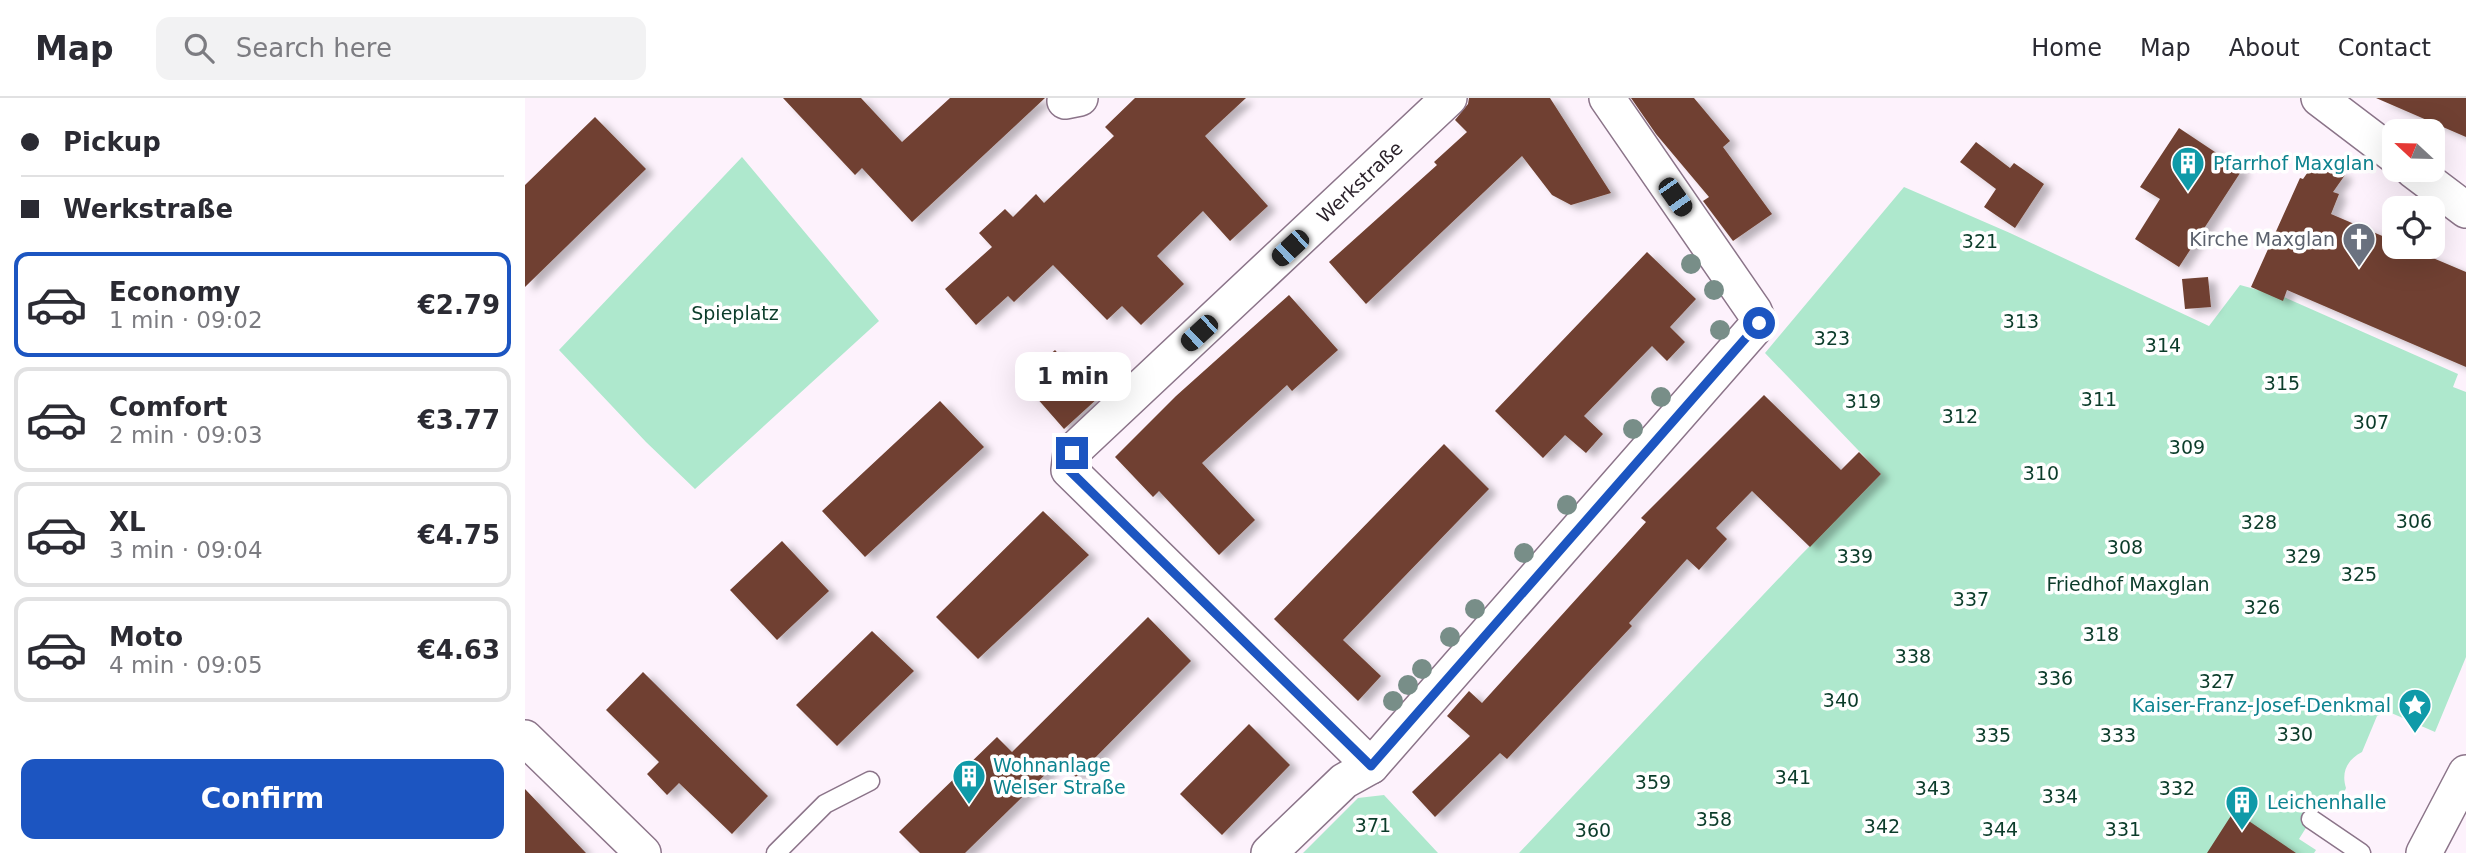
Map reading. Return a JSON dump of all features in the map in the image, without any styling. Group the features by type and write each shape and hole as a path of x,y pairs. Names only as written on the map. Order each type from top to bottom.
{"street":[{"name":"Werkstraße","path":"1371,766 1069,470 1072,453 1449,98"},
{"path":"1269,853 1344,781 1371,766 1759,323 1754,311 1607,98"},
{"path":"2333,102 2382,145"},
{"path":"2429,182 2466,209"},
{"path":"525,738 643,853"},
{"path":"2424,853 2459,810 2466,774"}],"lane":[{"path":"776,853 825,804 870,781"},
{"path":"2311,819 2361,853"}],"green space":[{"name":"Spieplatz","path":"742,157 879,321 695,489 646,442 559,350"},
{"name":"Friedhof Maxglan","path":"1904,187 2010,233 2209,326 2240,285 2284,297 2458,374 2453,387 2466,392 2466,657 2435,732 2389,712 2377,716 2362,752 2352,759 2347,767 2344,777 2346,788 2337,809 2322,802 2299,839 2316,850 2314,853 1519,853 1881,474 1765,353"},
{"name":"371","path":"1384,795 1438,853 1303,853 1358,798"}],"building":[{"path":"783,98 861,98 902,142 950,98 1045,98 912,222 862,168 855,175"},
{"path":"1135,98 1246,98 1205,136 1268,206 1230,241 1203,211 1157,256 1184,284 1141,325 1122,306 1107,320 1053,265 1014,302 1008,296 976,325 945,289 992,247 979,233 1005,209 1013,217 1036,194 1044,203 1114,136 1105,127"},
{"path":"1469,98 1550,98 1611,193 1571,205 1552,195 1522,156 1366,304 1329,262 1437,165 1434,162 1467,132 1455,120 1468,104"},
{"path":"1631,98 1694,98 1730,141 1723,147 1772,214 1733,241 1703,201 1709,197 1656,134"},
{"path":"2376,98 2466,98 2466,137 2445,128 2445,119 2424,119"},
{"path":"595,117 646,169 525,287 525,185"},
{"name":"Pfarrhof Maxglan","path":"2179,128 2242,170 2179,267 2135,239 2160,199 2140,187"},
{"path":"1976,142 2010,168 2014,163 2044,184 2015,228 1984,207 1996,189 1960,162"},
{"name":"Kirche Maxglan","path":"2315,162 2345,175 2333,192 2339,194 2331,214 2382,236 2382,259 2435,259 2466,272 2466,367 2287,290 2283,301 2251,287 2300,178 2303,179"},
{"path":"1647,252 1696,299 1670,327 1685,342 1667,361 1652,346 1584,416 1603,434 1586,453 1565,435 1543,458 1495,411"},
{"path":"2208,277 2211,307 2185,309 2182,279"},
{"path":"1289,295 1338,350 1292,391 1287,385 1202,463 1255,520 1219,555 1159,491 1153,497 1115,457 1176,396"},
{"path":"1055,350 1098,398 1064,429 1021,380"},
{"path":"1764,395 1841,470 1859,452 1881,474 1810,547 1752,491 1716,528 1727,539 1699,570 1687,559 1629,623 1632,626 1507,759 1500,753 1435,817 1412,792 1470,736 1447,716 1469,691 1482,703 1646,522 1641,518"},
{"path":"940,401 984,447 865,557 822,511"},
{"path":"1444,444 1489,489 1343,640 1381,676 1358,701 1274,619"},
{"path":"1043,511 1089,555 978,659 936,617"},
{"path":"782,541 829,591 777,640 730,590"},
{"path":"1148,617 1191,661 1076,777 1059,761 965,853 920,853 899,832 997,737 1012,752"},
{"path":"872,631 914,671 837,746 796,705"},
{"path":"643,672 768,796 732,834 679,783 667,795 647,774 659,762 606,710"},
{"path":"1249,724 1290,765 1222,835 1180,794"},
{"path":"525,789 586,853 525,853"},
{"name":"Leichenhalle","path":"2234,811 2296,853 2207,853"}],"place":[{"name":"Pfarrhof Maxglan","path":"2188,193"},
{"name":"Kirche Maxglan","path":"2359,269"},
{"name":"Kaiser-Franz-Josef-Denkmal","path":"2415,735"},
{"name":"Wohnanlage Welser Straße","path":"969,806"},
{"name":"Leichenhalle","path":"2242,832"}],"route":[{"path":"1072,453 1069,470 1371,766 1759,323"}],"park label":[{"name":"321","path":"1980,241"},
{"name":"313","path":"2021,321"},
{"name":"323","path":"1832,338"},
{"name":"314","path":"2163,345"},
{"name":"315","path":"2282,383"},
{"name":"311","path":"2099,399"},
{"name":"319","path":"1863,401"},
{"name":"312","path":"1960,416"},
{"name":"307","path":"2371,422"},
{"name":"309","path":"2187,447"},
{"name":"310","path":"2041,473"},
{"name":"306","path":"2414,521"},
{"name":"328","path":"2259,522"},
{"name":"308","path":"2125,547"},
{"name":"339","path":"1855,556"},
{"name":"329","path":"2303,556"},
{"name":"325","path":"2359,574"},
{"name":"337","path":"1971,599"},
{"name":"326","path":"2262,607"},
{"name":"318","path":"2101,634"},
{"name":"338","path":"1913,656"},
{"name":"336","path":"2055,678"},
{"name":"327","path":"2217,681"},
{"name":"340","path":"1841,700"},
{"name":"330","path":"2295,734"},
{"name":"335","path":"1993,735"},
{"name":"333","path":"2118,735"},
{"name":"341","path":"1793,777"},
{"name":"359","path":"1653,782"},
{"name":"343","path":"1933,788"},
{"name":"332","path":"2177,788"},
{"name":"334","path":"2060,796"},
{"name":"358","path":"1714,819"},
{"name":"342","path":"1882,826"},
{"name":"344","path":"2000,829"},
{"name":"331","path":"2123,829"},
{"name":"360","path":"1593,830"}]}
